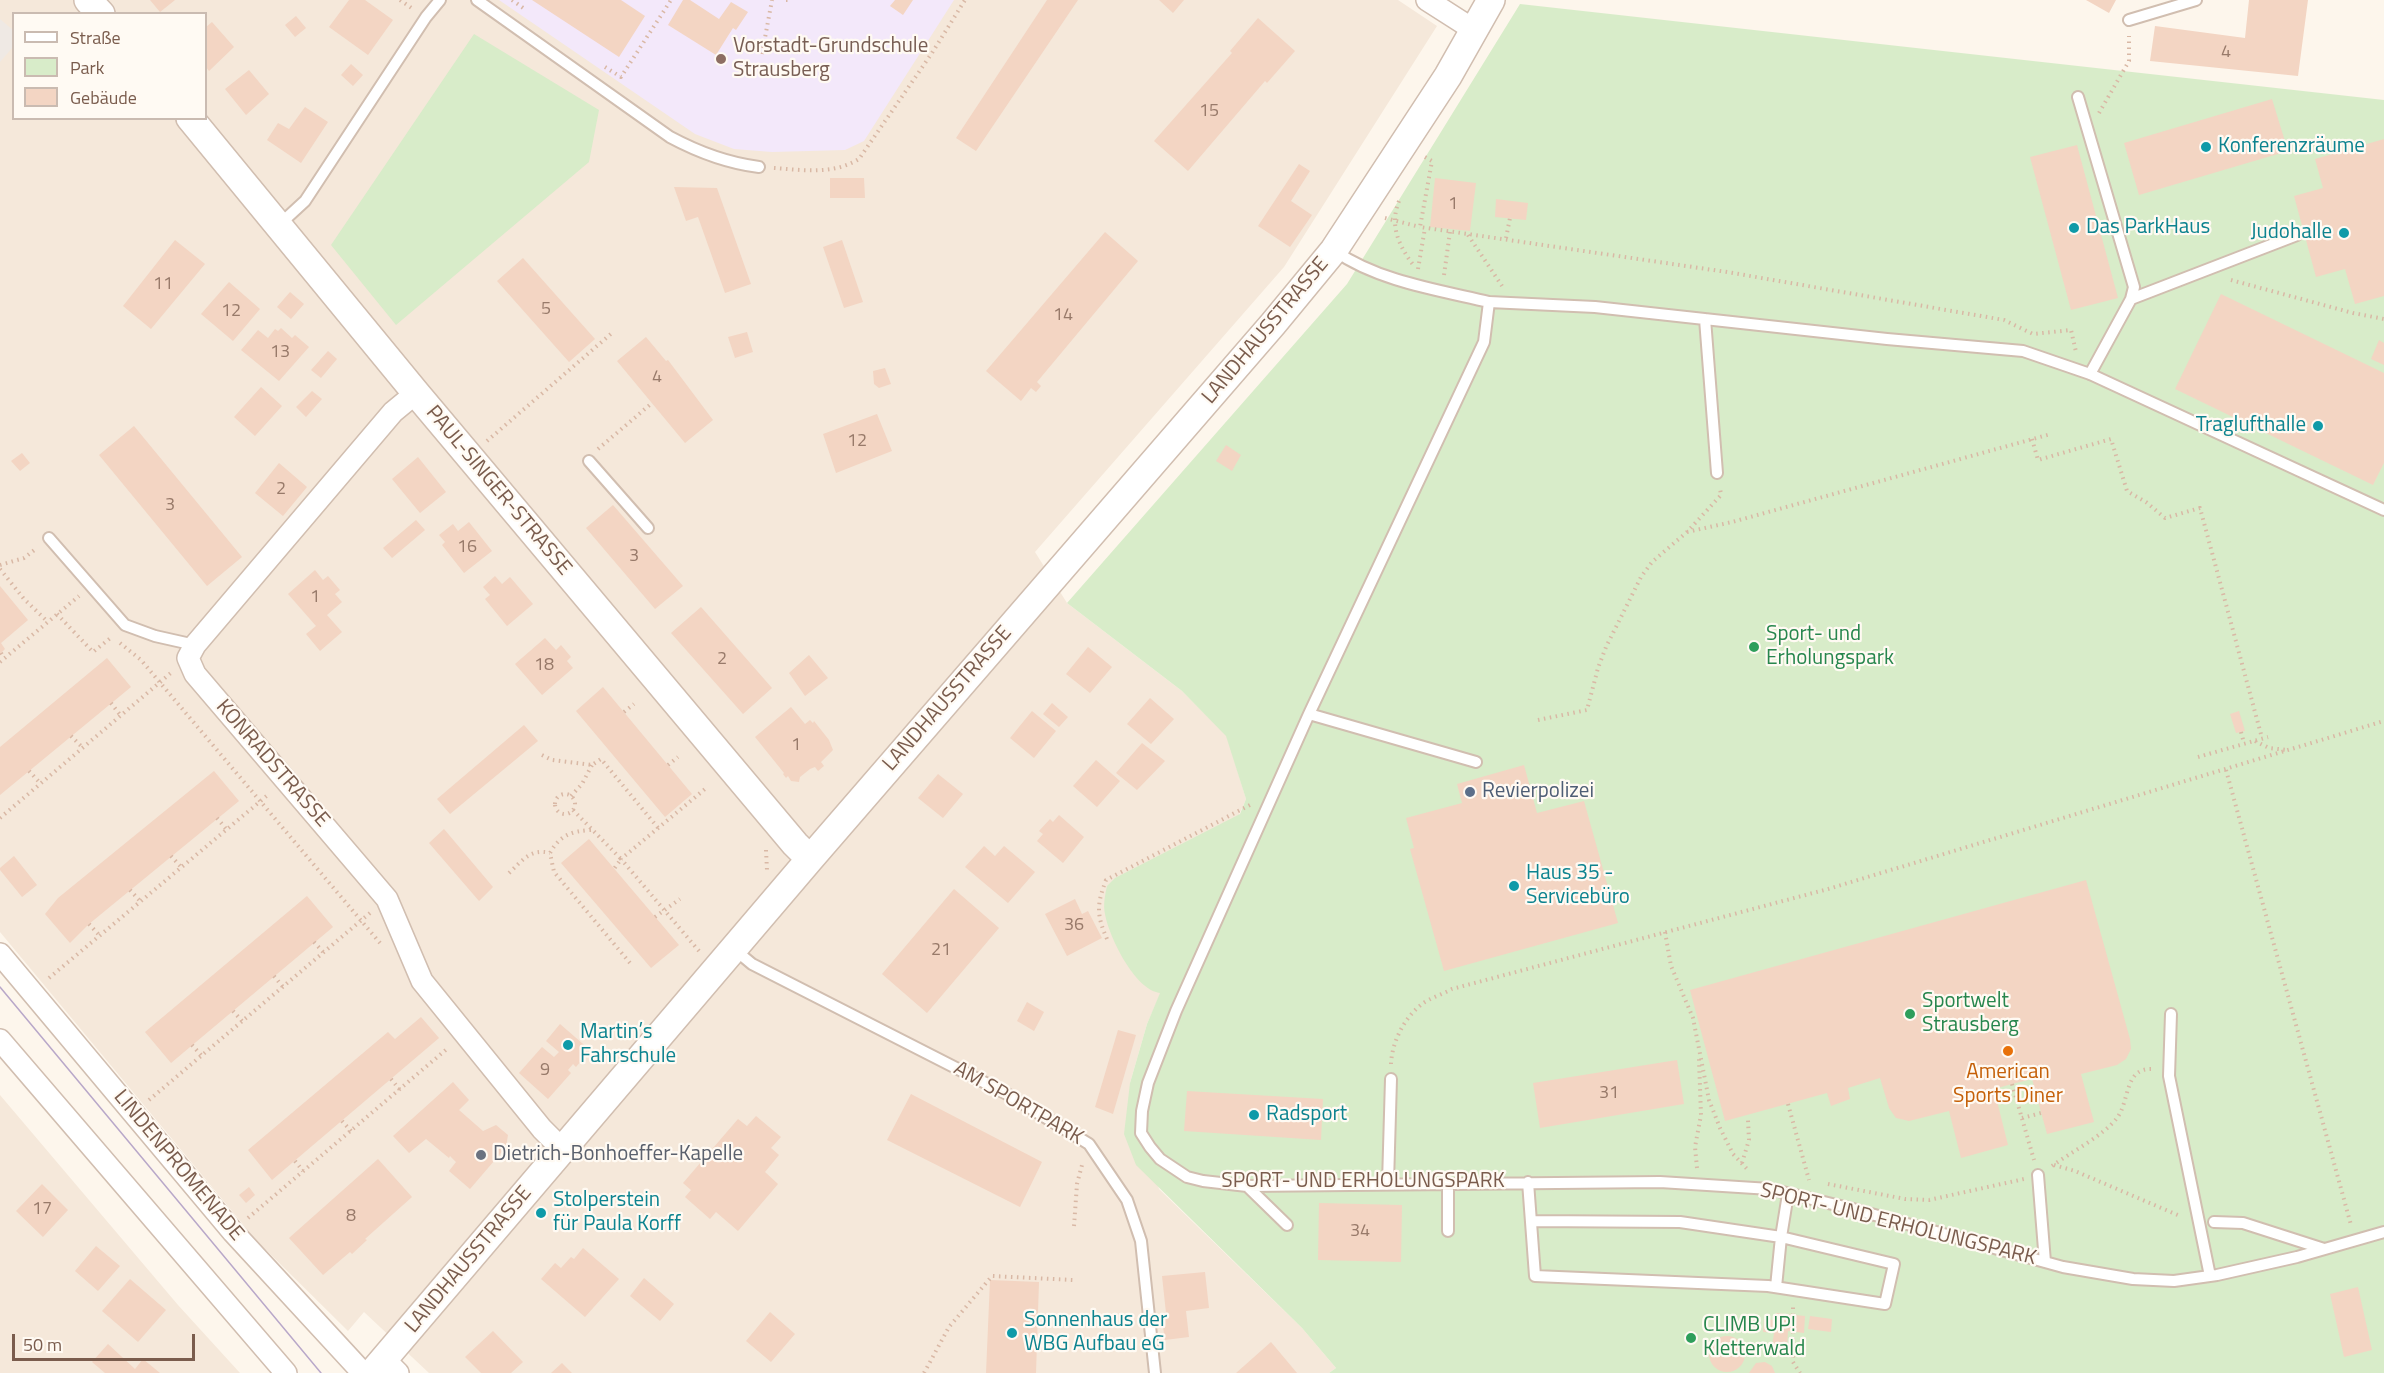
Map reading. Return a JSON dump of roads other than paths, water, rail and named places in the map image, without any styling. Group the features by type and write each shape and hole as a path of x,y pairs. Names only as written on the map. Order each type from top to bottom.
{"street":[{"path":"88,0 99,12"},
{"path":"1427,0 1474,30"},
{"name":"LANDHAUSSTRASSE","path":"379,1370 810,859 1265,333 1334,250 1448,76 1491,0"},
{"name":"PAUL-SINGER-STRASSE","path":"192,120 416,393 810,859"},
{"path":"191,651 393,412 416,393"},
{"name":"KONRADSTRASSE","path":"191,651 195,674 387,899 422,981 542,1129 563,1150"},
{"name":"LINDENPROMENADE","path":"0,954 233,1232 379,1370"},
{"path":"0,1040 286,1373"}],"lane":[{"path":"279,225 305,201 426,17 440,0"},
{"path":"477,0 670,137 699,152 742,165 759,167"},
{"path":"2129,20 2196,0"},
{"path":"2078,97 2134,288 2131,299 2085,372"},
{"path":"2131,299 2297,235"},
{"path":"1334,250 1353,263 1416,284 1490,302 1595,307 2022,351 2085,372 2384,510"},
{"name":"SPORT- UND ERHOLUNGSPARK","path":"1490,302 1484,342 1310,714 1176,1011 1148,1083 1142,1111 1142,1132 1150,1147 1174,1169 1187,1177 1247,1186 1660,1182 1813,1195 2045,1262 2133,1279 2174,1281 2210,1276 2325,1249 2384,1232"},
{"path":"1705,319 1717,473"},
{"path":"590,458 648,528"},
{"path":"49,538 125,625 191,651"},
{"path":"1310,714 1476,762"},
{"name":"AM SPORTPARK","path":"734,949 752,964 1008,1094 1089,1144 1127,1200 1141,1241 1155,1373"},
{"path":"2171,1014 2168,1070 2210,1276"},
{"path":"1388,1183 1391,1079"},
{"path":"2038,1175 2045,1262"},
{"path":"1528,1182 1535,1276 1776,1287 1885,1304 1894,1264 1781,1237 1680,1222 1531,1221"},
{"path":"1448,1185 1448,1231"},
{"path":"1247,1186 1287,1225"},
{"path":"1776,1287 1788,1194"},
{"path":"2214,1222 2243,1223 2325,1249"}],"tram line":[{"path":"0,987 321,1373"}],"place":[{"name":"Vorstadt-Grundschule Strausberg","path":"721,59"},
{"name":"Konferenzräume","path":"2206,147"},
{"name":"Das ParkHaus","path":"2074,228"},
{"name":"Judohalle","path":"2344,233"},
{"name":"Traglufthalle","path":"2318,426"},
{"name":"Sport- und Erholungspark","path":"1754,647"},
{"name":"Revierpolizei","path":"1470,792"},
{"name":"Haus 35 - Servicebüro","path":"1514,886"},
{"name":"Sportwelt Strausberg","path":"1910,1014"},
{"name":"Martin’s Fahrschule","path":"568,1045"},
{"name":"American Sports Diner","path":"2008,1051"},
{"name":"Radsport","path":"1254,1115"},
{"name":"Dietrich-Bonhoeffer-Kapelle","path":"481,1155"},
{"name":"Stolperstein für Paula Korff","path":"541,1213"},
{"name":"Sonnenhaus der WBG Aufbau eG","path":"1012,1333"},
{"name":"CLIMB UP! Kletterwald","path":"1691,1338"}]}
